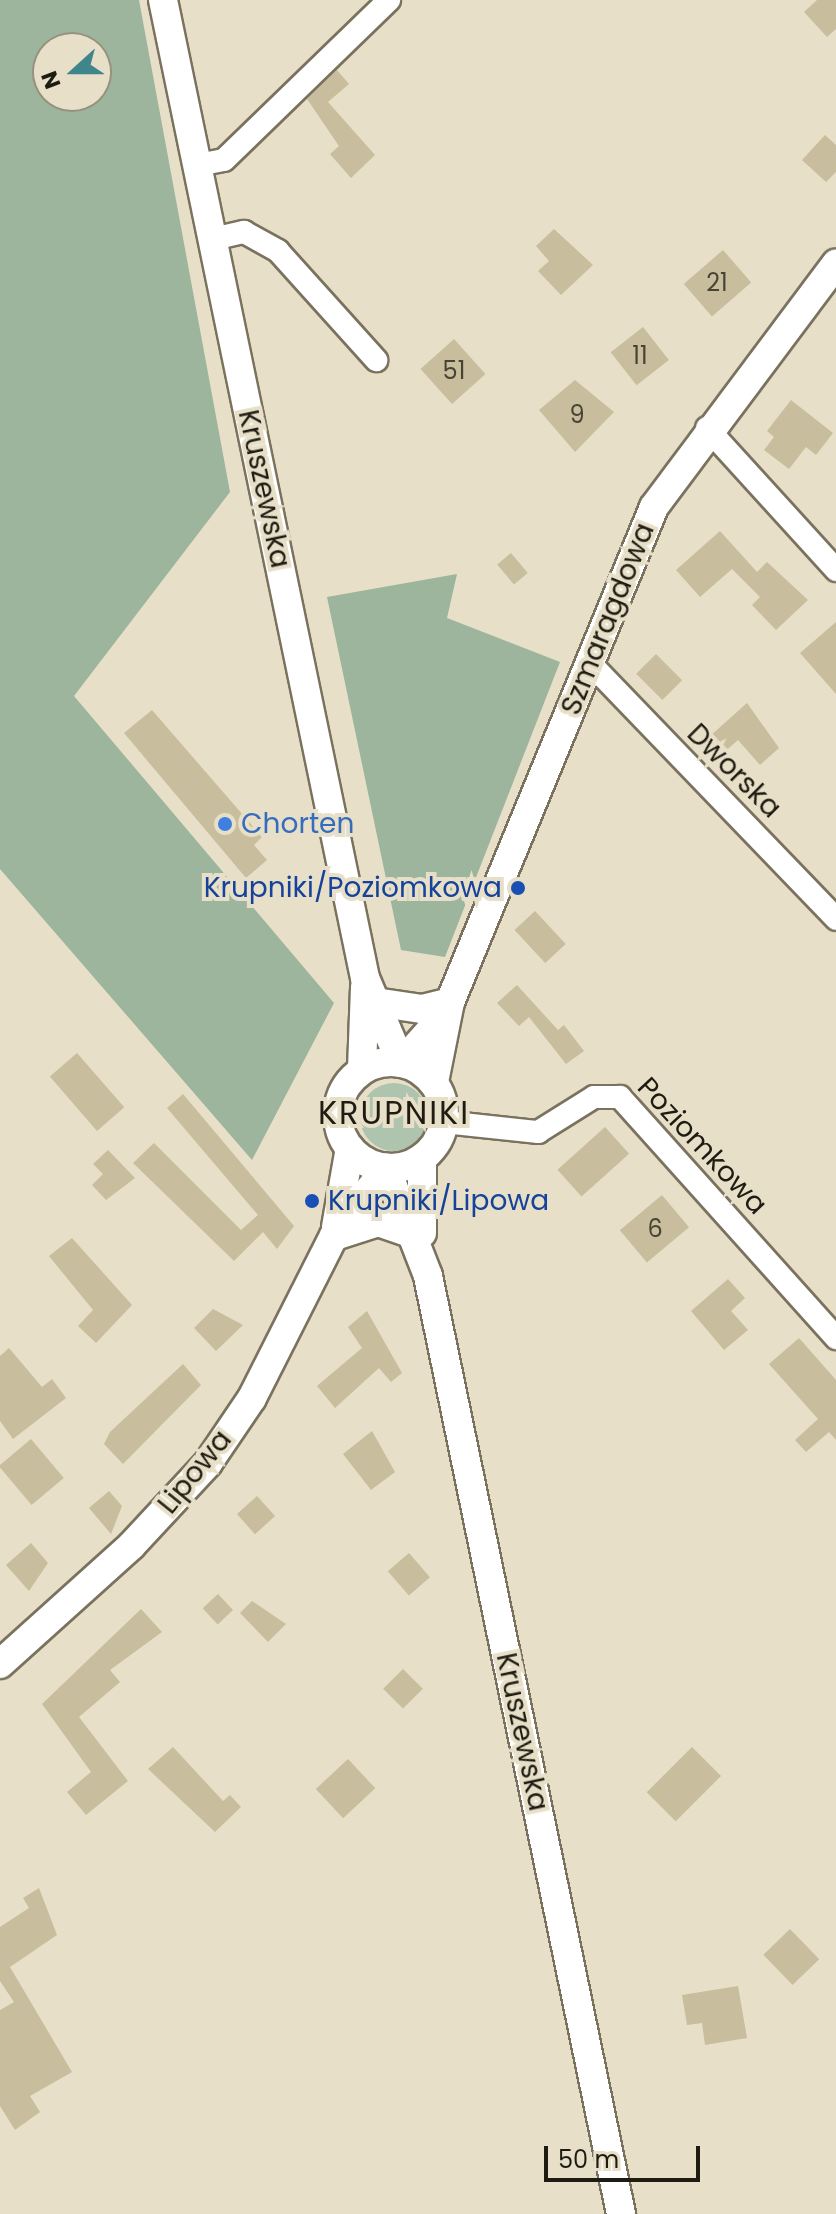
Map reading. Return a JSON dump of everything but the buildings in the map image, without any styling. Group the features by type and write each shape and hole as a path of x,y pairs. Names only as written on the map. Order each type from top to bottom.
{"street":[{"name":"Kruszewska","path":"163,0 370,990 401,1063"},
{"path":"198,165 224,160 389,0"},
{"path":"213,239 244,232 278,251 376,360"},
{"name":"Szmaragdowa","path":"434,1082 448,1007 654,507 707,428 836,264"},
{"path":"707,428 836,570"},
{"name":"Dworska","path":"590,663 836,919"},
{"name":"Kruszewska","path":"362,1069 370,990"},
{"path":"370,990 422,1009 448,1007"},
{"name":"Szmaragdowa","path":"401,1063 448,1007"},
{"path":"401,1063 434,1082 444,1122 422,1158 386,1168 350,1148 340,1129 340,1100 362,1069 401,1063"},
{"name":"Poziomkowa","path":"444,1122 538,1132 594,1097 620,1097 836,1338"},
{"name":"Lipowa","path":"334,1236 350,1148"},
{"name":"Kruszewska","path":"419,1243 422,1158"},
{"name":"Kruszewska","path":"386,1168 419,1243 621,2214"},
{"name":"Lipowa","path":"0,1664 131,1546 208,1463 252,1398 334,1236 386,1168"},
{"path":"334,1236 378,1222 419,1243"}],"green space":[{"path":"0,0 139,0 230,492 74,696 334,1003 252,1160 0,869"},
{"path":"457,574 447,618 560,662 445,957 401,950 327,597"},
{"path":"394,1083 418,1093 428,1117 418,1141 394,1151 370,1141 360,1117 370,1093"}],"place":[{"name":"Chorten","path":"225,824"},
{"name":"Krupniki/Poziomkowa","path":"518,888"},
{"name":"Krupniki/Lipowa","path":"312,1201"}],"district":[{"name":"KRUPNIKI","path":"394,1113"}]}
